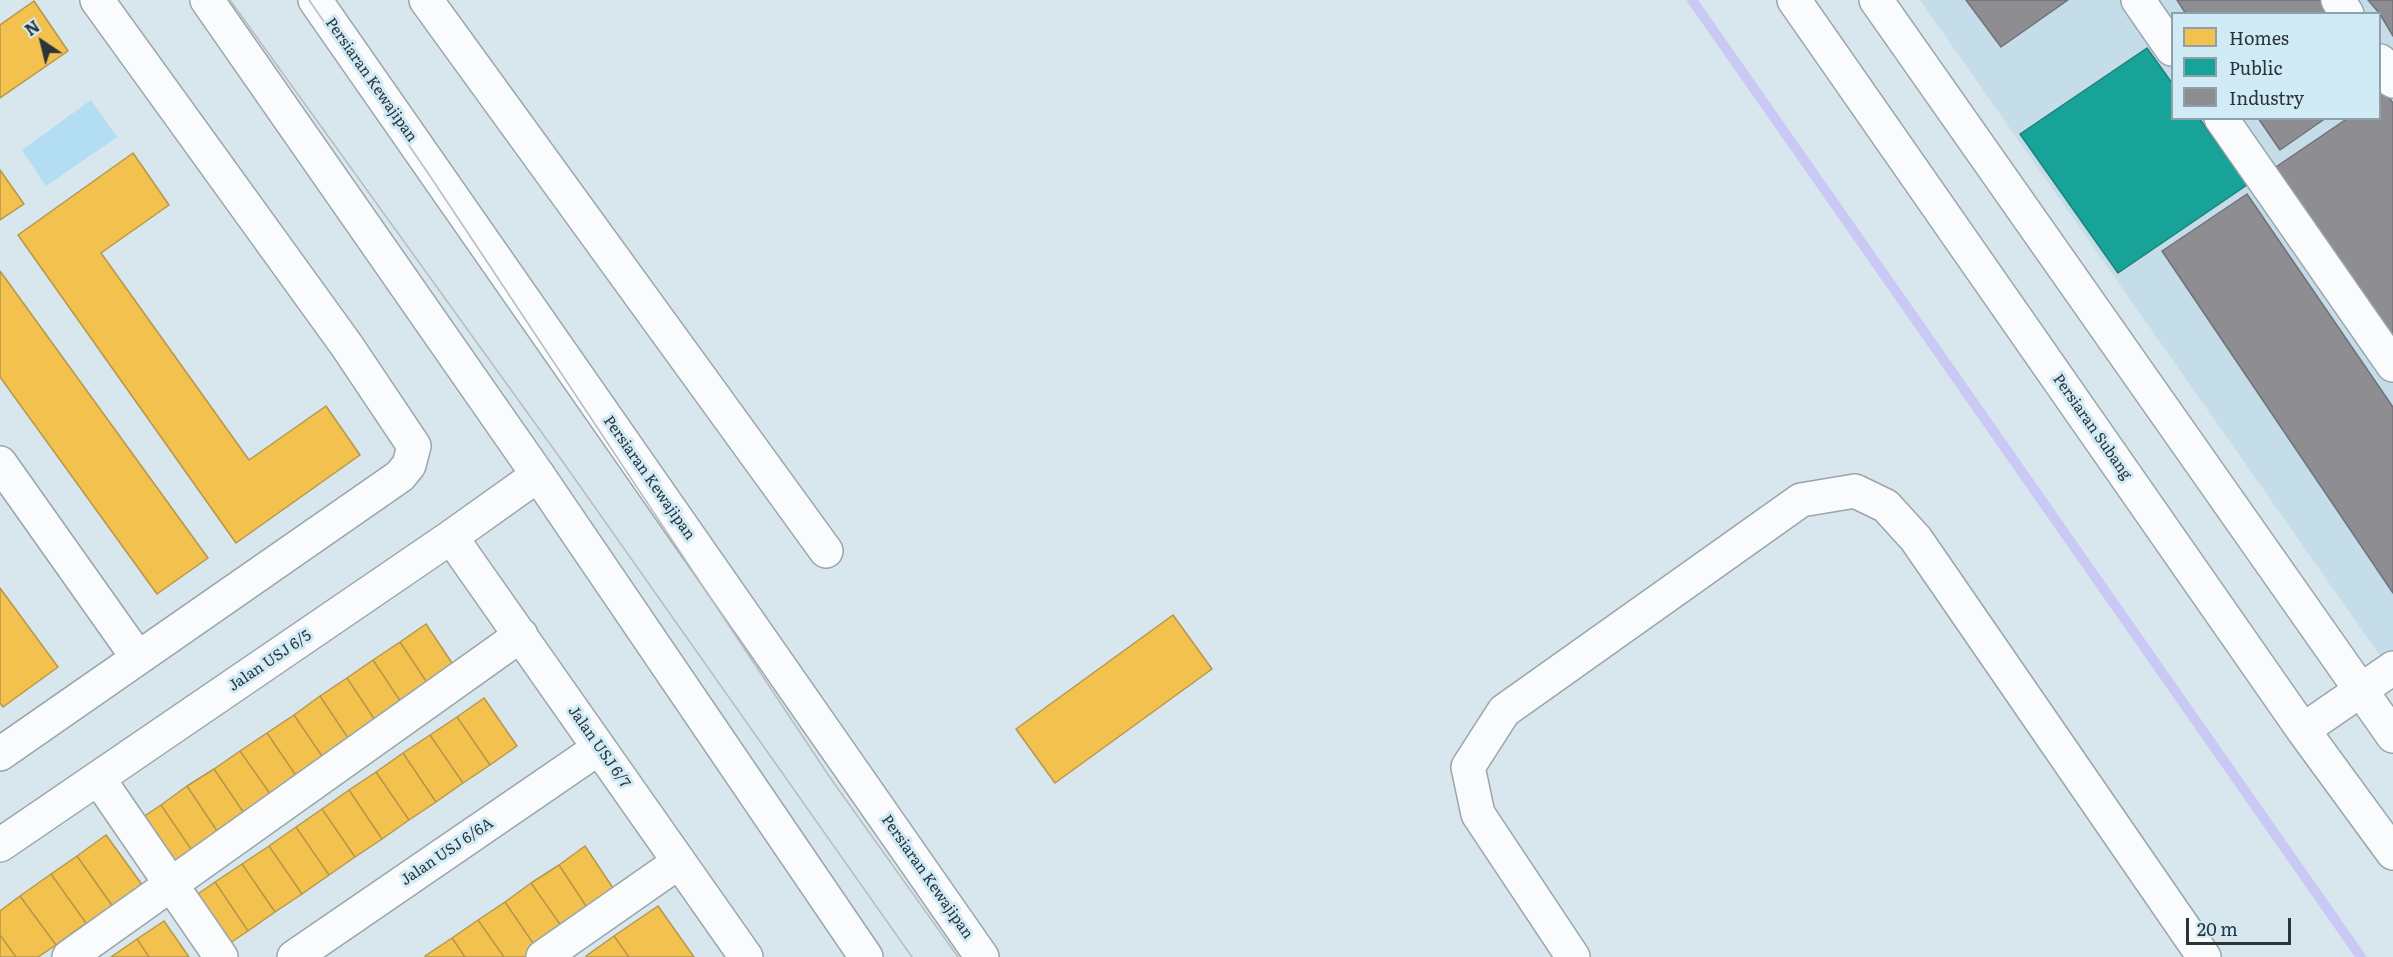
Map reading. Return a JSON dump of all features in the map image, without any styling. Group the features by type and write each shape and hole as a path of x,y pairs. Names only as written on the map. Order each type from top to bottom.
{"street":[{"path":"0,754 400,476 409,465 414,446 347,346 97,0"},
{"path":"207,0 538,475 866,957"},
{"name":"Persiaran Kewajipan","path":"315,0 982,957"},
{"path":"426,0 826,551"},
{"name":"Persiaran Subang","path":"1794,0 2303,730 2393,853"},
{"path":"1876,0 2393,736"},
{"path":"2138,0 2171,48"},
{"path":"2381,64 2393,81"},
{"path":"2222,120 2393,365"},
{"path":"0,463 138,658"},
{"name":"Jalan USJ 6/5","path":"0,844 451,537 538,475"},
{"path":"1573,957 1479,814 1468,767 1504,711 1801,500 1855,491 1886,506 1916,539 2204,957"},
{"name":"Jalan USJ 6/7","path":"451,537 746,957"},
{"path":"69,957 521,635"},
{"path":"2303,730 2393,668"},
{"name":"Jalan USJ 6/6A","path":"294,957 599,748"},
{"path":"98,778 221,957"},
{"path":"543,957 679,862"}],"shaded area":[{"path":"1920,0 2393,0 2393,674"},
{"path":"91,100 117,137 46,186 22,150"}],"building: Homes":[{"path":"34,1 68,51 0,98 0,25"},
{"path":"133,153 169,205 101,253 249,460 326,406 360,455 236,543 18,235"},
{"path":"0,170 24,204 0,220"},
{"path":"0,271 208,558 157,594 0,377"},
{"path":"0,588 58,667 3,707 0,703"},
{"path":"1173,615 1212,669 1055,783 1016,729"},
{"path":"426,624 458,672 432,690 400,642"},
{"path":"400,642 432,690 405,708 373,660"},
{"path":"373,660 405,708 379,726 347,678"},
{"path":"347,678 379,726 352,744 320,696"},
{"path":"320,696 352,744 326,762 294,715"},
{"path":"484,698 517,746 490,765 457,717"},
{"path":"294,715 326,762 299,780 267,733"},
{"path":"457,717 490,765 463,783 430,735"},
{"path":"267,733 299,780 273,798 240,751"},
{"path":"430,735 463,783 436,802 403,753"},
{"path":"240,751 273,798 246,816 214,769"},
{"path":"403,753 436,802 409,820 376,772"},
{"path":"214,769 246,816 219,834 187,786"},
{"path":"376,772 409,820 382,839 349,790"},
{"path":"187,786 219,834 193,852 161,805"},
{"path":"349,790 382,839 355,857 322,809"},
{"path":"161,805 193,852 166,871 134,823"},
{"path":"322,809 355,857 329,875 296,827"},
{"path":"296,827 329,875 302,894 269,846"},
{"path":"106,835 143,886 113,907 77,856"},
{"path":"269,846 302,894 275,912 242,864"},
{"path":"585,846 617,894 590,912 559,865"},
{"path":"77,856 121,918 96,937 51,874"},
{"path":"242,864 275,912 248,931 215,882"},
{"path":"559,865 590,912 564,930 531,883"},
{"path":"51,874 86,923 56,945 20,896"},
{"path":"215,882 248,931 221,949 188,901"},
{"path":"531,883 564,930 537,949 505,902"},
{"path":"20,896 56,945 38,957 16,957 0,935 0,911"},
{"path":"505,902 537,949 525,957 504,957 478,920"},
{"path":"658,906 694,957 629,957 614,936"},
{"path":"478,920 504,957 465,957 452,938"},
{"path":"164,921 189,957 149,957 137,939"},
{"path":"0,935 16,957 0,957"},
{"path":"614,936 629,957 586,956"},
{"path":"452,938 465,957 425,956"},
{"path":"137,939 149,957 111,957"}],"building: Public":[{"path":"2147,48 2171,82 2171,120 2200,120 2247,185 2118,273 2020,134"}],"building: Industry":[{"path":"1966,0 2068,0 2001,47"},
{"path":"2177,0 2328,0 2336,12 2185,12"},
{"path":"2368,0 2393,0 2393,36 2381,12 2378,12"},
{"path":"2386,93 2393,103 2393,359 2264,175 2345,120 2381,120 2381,96"},
{"path":"2259,120 2323,120 2280,150"},
{"path":"2247,194 2393,407 2393,593 2162,251"}],"waterway":[{"path":"1692,0 2361,957"}],"tram line":[{"path":"230,0 563,462 912,957"},
{"path":"309,0 428,173 831,779 958,957"}]}
